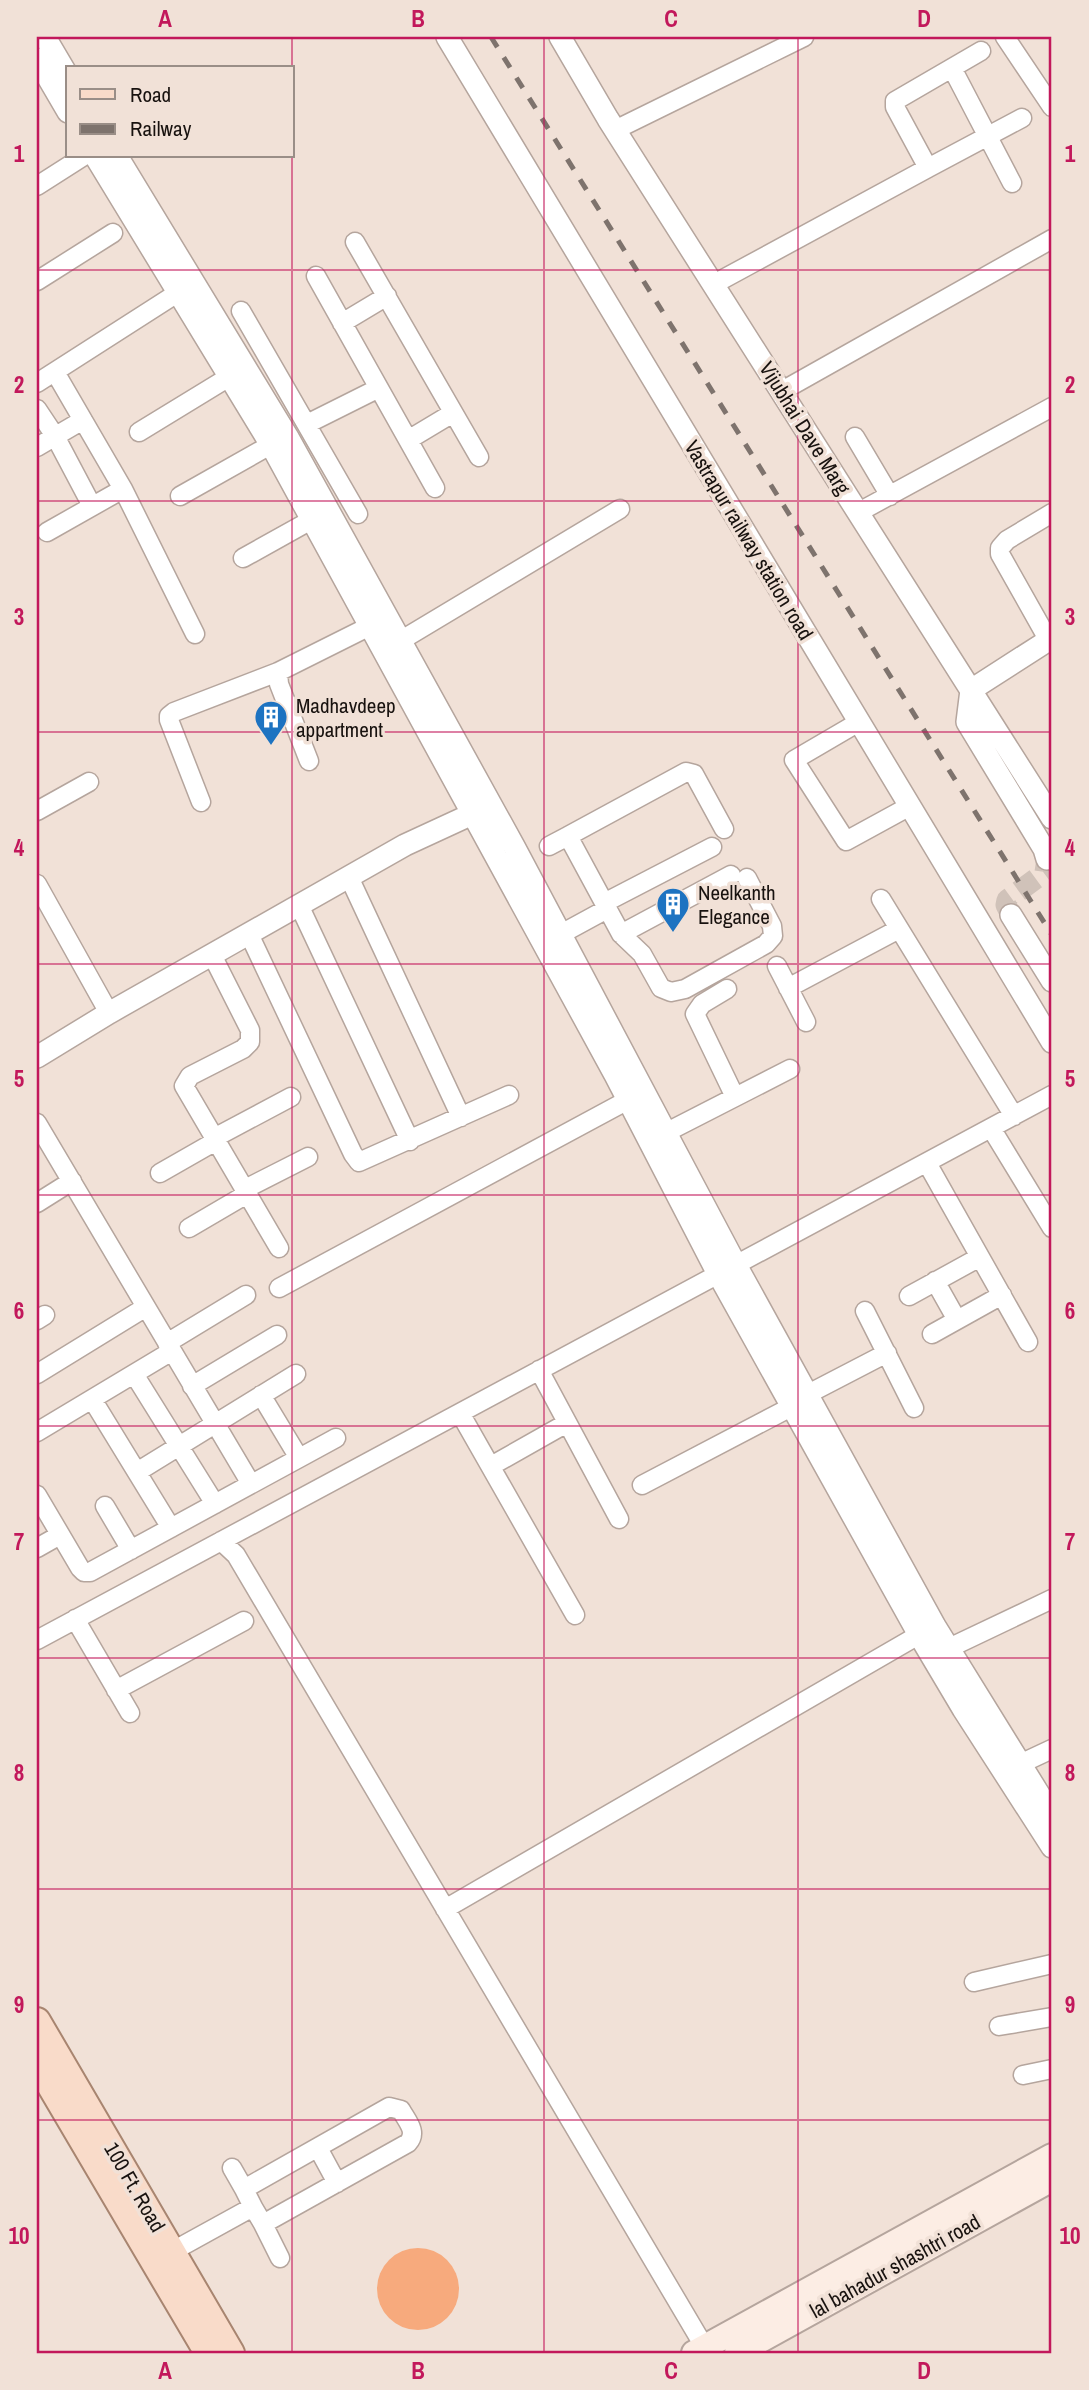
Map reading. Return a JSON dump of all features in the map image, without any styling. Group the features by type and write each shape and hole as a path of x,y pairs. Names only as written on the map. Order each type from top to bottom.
{"main road":[{"name":"100 Ft. Road","path":"37,2021 55,2090 173,2251 231,2353"},
{"path":"37,2063 208,2353"},
{"path":"702,2351 1052,2156"},
{"name":"lal bahadur shashtri road","path":"737,2353 1052,2179"}],"street":[{"path":"45,37 66,73"},
{"name":"Vastrapur railway station road","path":"447,37 1052,1042"},
{"name":"Vijubhai Dave Marg","path":"560,37 615,130 1052,818"},
{"path":"615,130 804,37"},
{"path":"1005,37 1052,107"},
{"path":"928,168 895,107 895,101 981,51"},
{"path":"37,59 66,109"},
{"path":"951,68 1012,183"},
{"path":"714,284 1022,118"},
{"path":"37,186 81,158"},
{"path":"96,158 229,377 283,438"},
{"path":"118,158 283,438 320,515 378,622 472,815 628,1100 846,1481 927,1630 969,1718 1052,1847"},
{"path":"37,281 113,233"},
{"path":"782,391 1052,239"},
{"path":"355,242 479,457"},
{"path":"316,276 435,488"},
{"path":"37,383 179,292"},
{"path":"342,323 387,296"},
{"path":"241,311 358,514"},
{"path":"55,372 123,489 195,634"},
{"path":"139,432 229,377"},
{"path":"180,496 307,423 379,388"},
{"path":"859,512 1052,407"},
{"path":"37,409 55,436 92,506"},
{"path":"408,440 453,413"},
{"path":"37,447 83,420"},
{"path":"855,437 890,496"},
{"path":"47,532 123,489"},
{"path":"400,641 620,509"},
{"path":"1046,859 1044,849 967,722 971,690 1051,639 1000,554 1000,548 1007,540 1052,513"},
{"path":"243,558 320,515"},
{"path":"378,622 400,641 492,806 667,1132 727,1269"},
{"path":"201,802 169,716 173,712 278,672 378,622"},
{"path":"278,672 279,684 309,761"},
{"path":"859,722 794,760 846,841 910,806"},
{"path":"549,846 686,772 694,774 724,829"},
{"path":"37,811 89,782"},
{"path":"37,1057 108,1013 405,845 492,806"},
{"path":"568,836 621,934 642,954 661,988 671,992 685,989 766,944 773,936 772,926 739,877 621,934"},
{"path":"561,934 712,847"},
{"path":"349,877 461,1117"},
{"path":"37,884 108,1013"},
{"path":"881,899 1014,1116"},
{"path":"299,905 410,1141"},
{"path":"1011,915 1052,981"},
{"path":"788,988 899,929"},
{"path":"249,934 359,1163 509,1095"},
{"path":"212,955 250,1030 251,1037 243,1049 190,1076 185,1082 186,1091 279,1248"},
{"path":"777,966 806,1023"},
{"path":"727,989 702,1004 695,1014 735,1097"},
{"path":"667,1132 789,1069"},
{"path":"37,1640 1052,1095"},
{"path":"160,1174 291,1097"},
{"path":"279,1288 628,1100"},
{"path":"37,1123 42,1145 72,1181 251,1484"},
{"path":"991,1128 1052,1228"},
{"path":"188,1228 308,1157"},
{"path":"927,1163 1028,1342"},
{"path":"37,1203 72,1181"},
{"path":"909,1296 980,1257"},
{"path":"936,1281 957,1320"},
{"path":"37,1432 134,1374 246,1295"},
{"path":"932,1334 1002,1295"},
{"path":"37,1374 146,1307"},
{"path":"865,1311 914,1408"},
{"path":"192,1386 277,1335"},
{"path":"642,1485 887,1353"},
{"path":"539,1370 619,1519"},
{"path":"134,1374 215,1504"},
{"path":"137,1472 296,1374"},
{"path":"261,1395 299,1458"},
{"path":"92,1399 171,1528"},
{"path":"460,1413 575,1615"},
{"path":"491,1466 568,1423"},
{"path":"37,1495 84,1572 90,1572 336,1438"},
{"path":"105,1506 131,1550"},
{"path":"37,1548 60,1535"},
{"path":"221,1541 236,1555 702,2351"},
{"path":"949,1648 1052,1599"},
{"path":"75,1619 130,1713"},
{"path":"116,1690 244,1621"},
{"path":"927,1630 949,1648 1052,1815"},
{"path":"445,1909 927,1630"},
{"path":"1020,1765 1052,1749"},
{"path":"974,1982 1052,1964"},
{"path":"999,2026 1052,2017"},
{"path":"1023,2075 1052,2069"},
{"path":"244,2189 389,2107 401,2110 413,2131 408,2143 263,2224"},
{"path":"317,2148 337,2183"},
{"path":"232,2168 280,2258"},
{"path":"173,2251 253,2207"}],"shaded area":[{"path":"418,2248 434,2251 447,2260 456,2273 459,2289 456,2305 447,2318 434,2327 418,2330 402,2327 389,2318 380,2305 377,2289 380,2273 389,2260 402,2251"}],"tunnel":[{"path":"1011,915 1006,905 1007,900 1045,872 1047,859"}],"railway":[{"path":"491,37 1052,935"}],"place":[{"name":"Madhavdeep appartment","path":"271,747"},
{"name":"Neelkanth Elegance","path":"673,934"}]}
